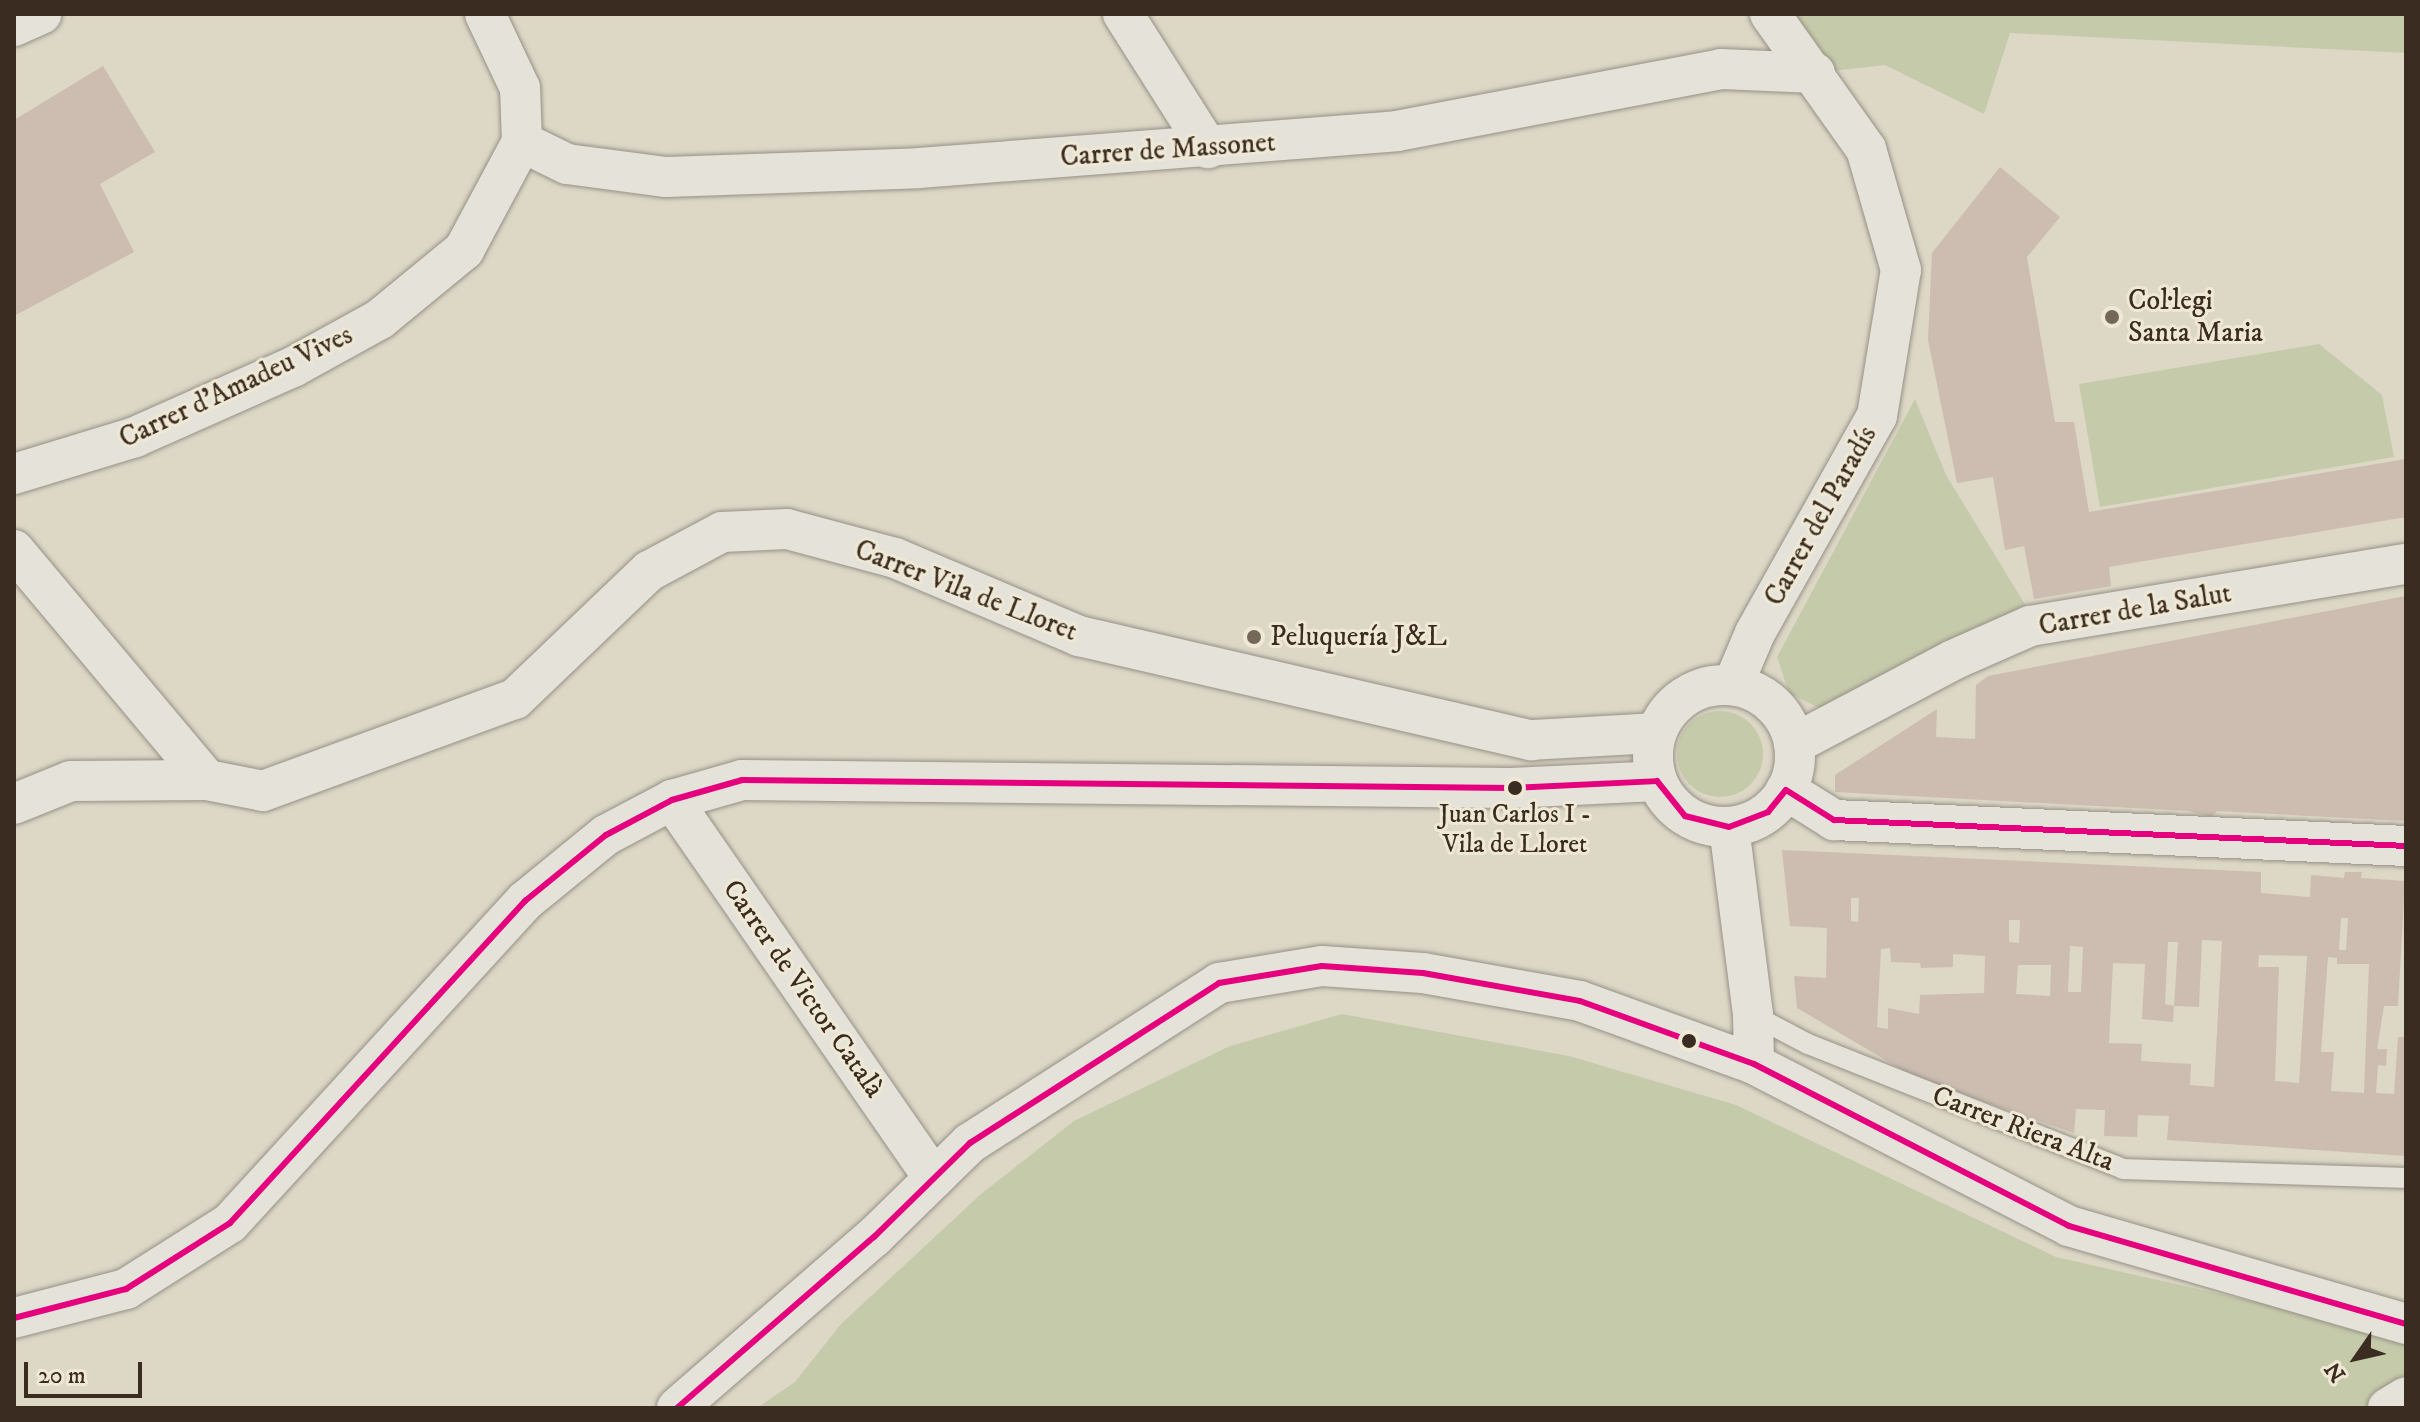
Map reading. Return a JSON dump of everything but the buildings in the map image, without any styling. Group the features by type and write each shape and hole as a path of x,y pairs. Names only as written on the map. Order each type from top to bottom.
{"street":[{"path":"14,26 41,14"},
{"path":"485,14 520,88 522,142"},
{"path":"1123,14 1208,148"},
{"name":"Carrer del Paradís","path":"1733,685 1755,633 1877,416 1901,270 1866,149 1815,73 1770,14"},
{"name":"Carrer de Massonet","path":"522,142 567,164 666,177 919,168 1397,131 1721,69 1815,73"},
{"name":"Carrer d'Amadeu Vives","path":"14,474 135,437 293,367 380,319 464,250 522,142"},
{"name":"Carrer Vila de Lloret","path":"14,804 71,781 207,780 263,791 515,699 649,571 722,532 787,529 895,558 1079,636 1531,740 1656,733"},
{"path":"14,550 207,780"},
{"name":"Carrer de la Salut","path":"1794,744 1953,660 2030,626 2406,564"},
{"path":"1733,685 1750,690 1779,711 1794,744 1786,790 1768,812 1729,827 1685,816 1657,781 1656,733 1668,712 1686,695 1708,686 1733,685"},
{"path":"14,1318 126,1289 230,1223 525,901 606,835 672,800 742,780 1495,788 1657,781"},
{"path":"1786,790 1834,820 2406,846"},
{"name":"Carrer de Victor Català","path":"672,800 934,1178"},
{"path":"1729,827 1753,1015 1754,1064"},
{"path":"677,1408 970,1143 1219,983 1322,966 1423,973 1580,1001 1754,1064 2069,1226 2406,1324"},
{"path":"2388,1408 2406,1397"}],"lane":[{"name":"Carrer Riera Alta","path":"1753,1015 1808,1044 2123,1169 2406,1178"}],"green space":[{"path":"1770,14 2406,14 2406,53 2010,33 1984,114 1885,65 1815,73"},
{"path":"2319,344 2382,395 2394,457 2100,507 2079,384"},
{"path":"1915,399 1946,475 2029,611 1977,627 1825,711 1789,693 1777,657"},
{"path":"1720,711 1737,714 1751,723 1760,737 1763,754 1760,771 1751,785 1737,794 1720,797 1703,794 1689,785 1680,771 1677,754 1680,737 1689,723 1703,714"},
{"path":"1342,1014 1569,1056 1736,1105 2056,1257 2406,1336 2406,1384 2364,1408 757,1408 795,1382 841,1324 981,1194 1074,1121 1230,1046"}],"transit line":[{"path":"14,1318 126,1289 230,1223 525,901 606,835 672,800 742,780 1511,788 1657,781 1685,816 1729,827 1768,812 1786,790 1834,820 2406,846"},
{"path":"677,1408 874,1237 970,1143 1219,983 1322,966 1423,973 1580,1001 1754,1064 2069,1226 2406,1324"}],"place":[{"name":"Col·legi Santa Maria","path":"2112,317"},
{"name":"Peluquería J&L","path":"1254,637"},
{"name":"Juan Carlos I - Vila de Lloret","path":"1515,788"}]}
